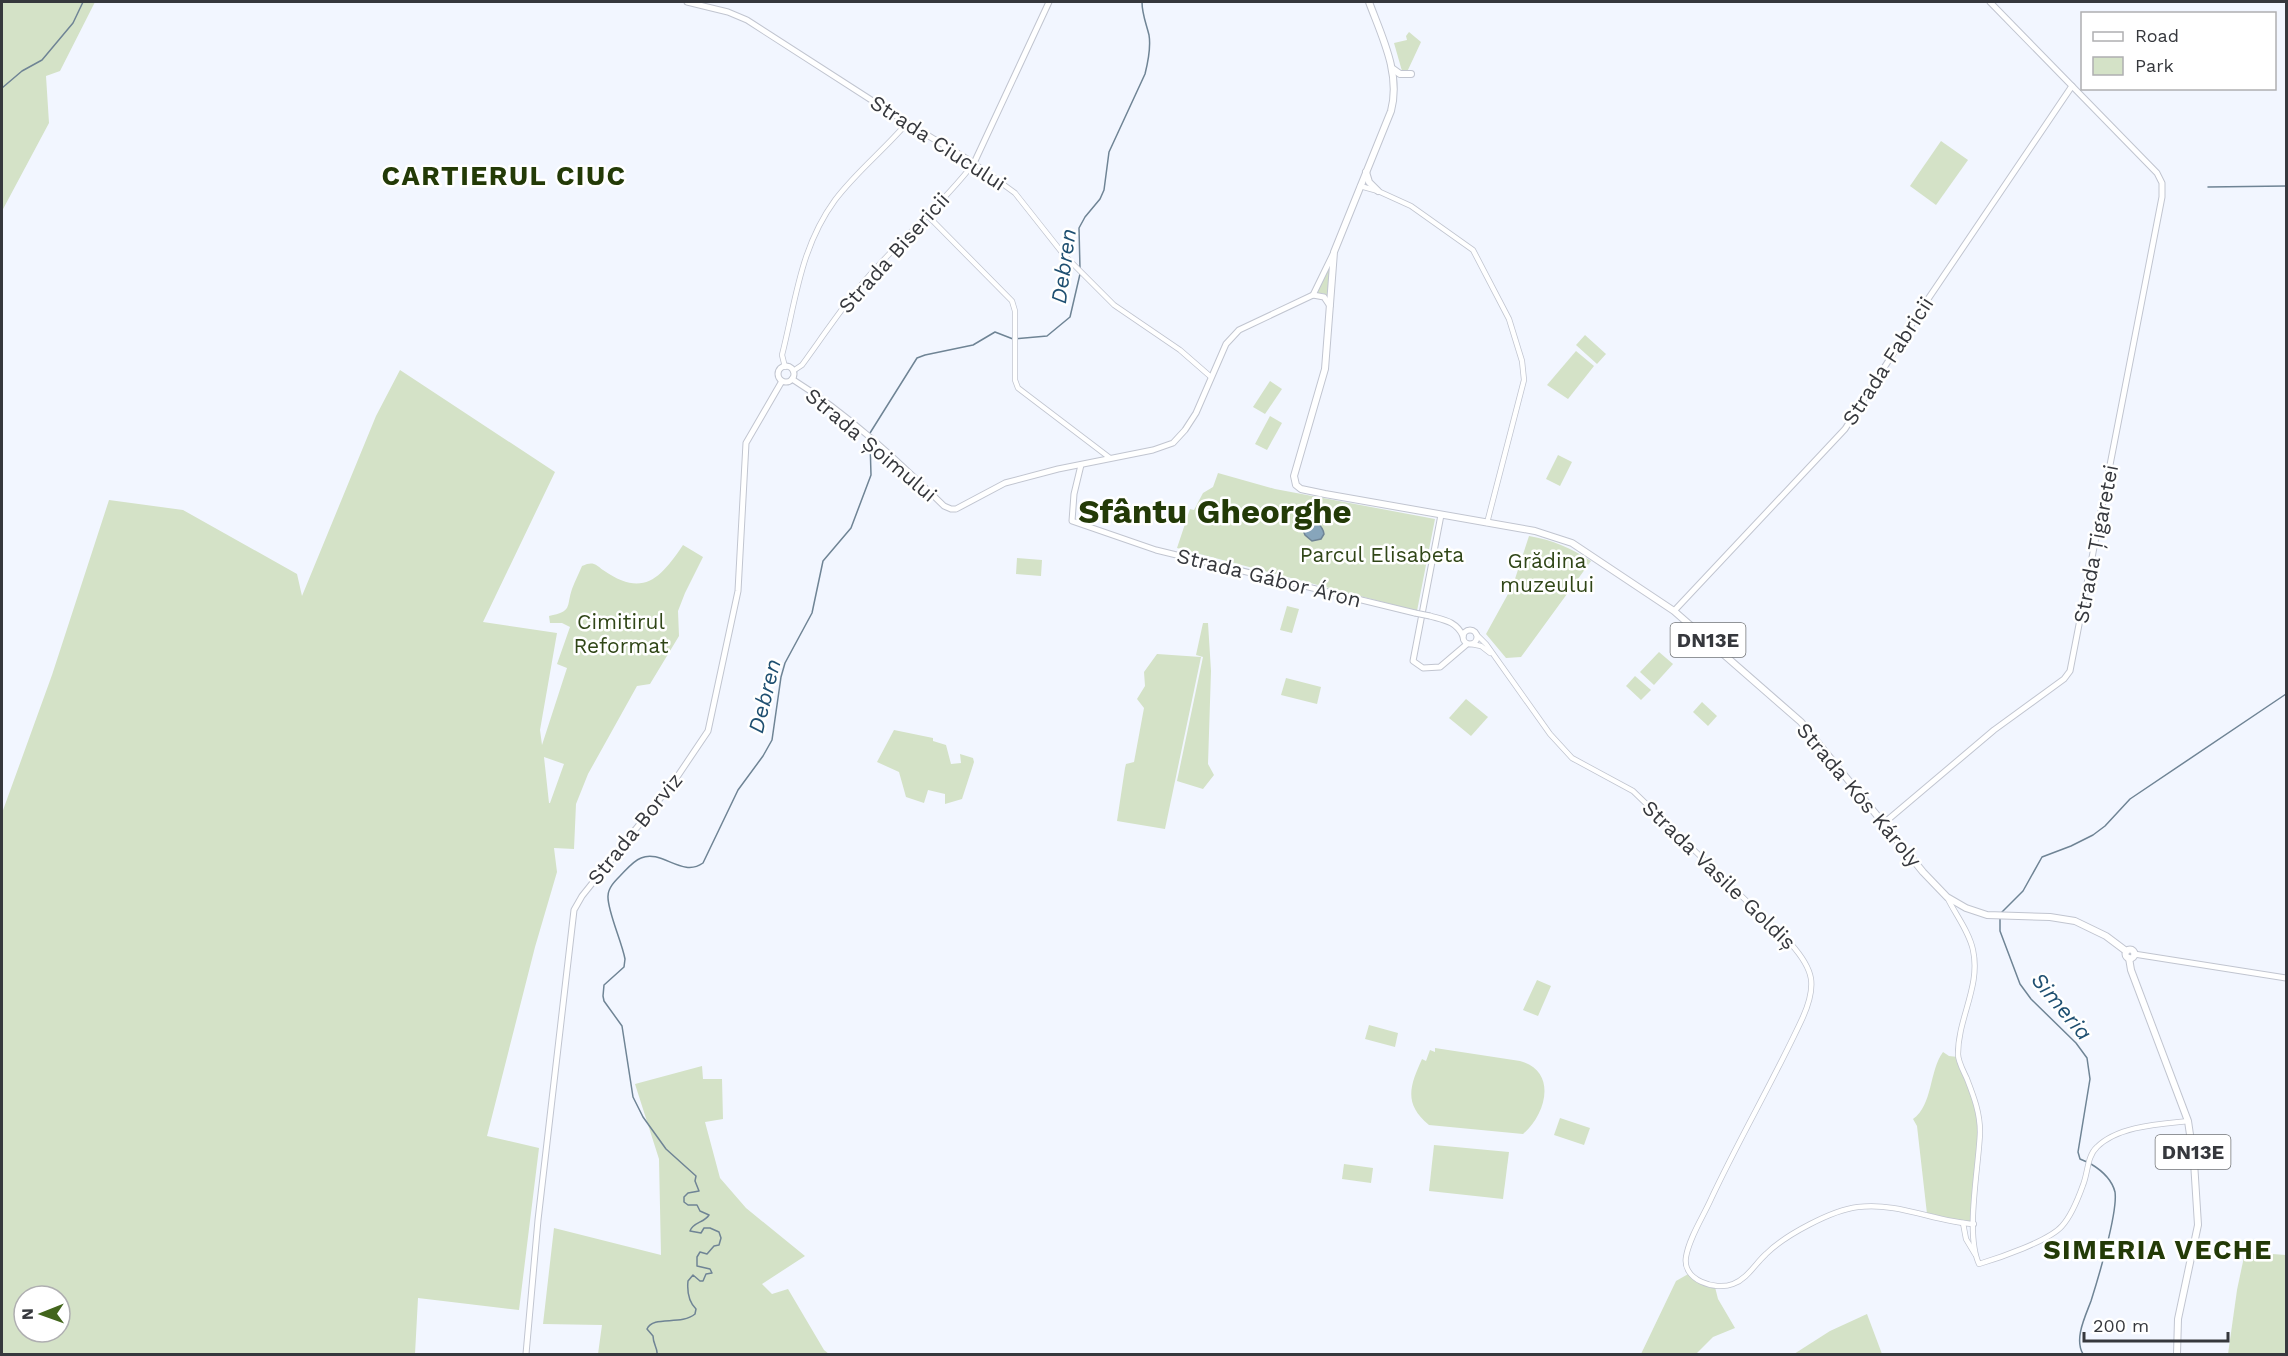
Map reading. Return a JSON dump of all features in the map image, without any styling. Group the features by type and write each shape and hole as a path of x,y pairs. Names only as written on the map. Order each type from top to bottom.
{"main road":[{"name":"Strada Ciucului","path":"687,2 728,12 747,20 907,123 974,163"},
{"path":"974,163 1049,2"},
{"name":"DN13E","path":"1313,295 1334,252 1393,104 1395,83 1392,68 1371,2"},
{"path":"1990,2 2072,86"},
{"path":"1392,68 1400,74 1411,74"},
{"name":"Strada Țigaretei","path":"1884,823 1994,730 2064,679 2070,671 2163,191 2161,179 2072,86"},
{"name":"Strada Fabricii","path":"1674,611 1845,429 1924,305 2072,86"},
{"path":"1365,171 1369,182 1378,191"},
{"name":"DN13E","path":"1334,252 1324,373 1294,476 1294,483 1301,489 1488,523"},
{"path":"1081,465 1168,445 1180,436 1196,413 1226,344 1236,332 1313,295 1324,297 1331,308"},
{"path":"785,366 793,371 792,379 788,382 782,381 778,372 785,366"},
{"name":"Strada Șoimului","path":"792,379 874,441 944,506 951,509 1005,483 1081,465"},
{"name":"Strada Borviz","path":"526,1354 538,1220 574,910 582,896 675,780 708,731 738,591 746,443 782,381"},
{"name":"Strada Gábor Áron","path":"1081,465 1074,494 1072,521 1156,550 1452,622 1459,628 1466,641"},
{"path":"1441,515 1413,658 1417,666 1431,669 1440,667 1466,641 1469,630 1476,634 1476,640 1466,641"},
{"name":"Strada Kós Károly","path":"1488,523 1544,532 1564,539 1674,611 1808,729 1923,872 1947,897 1974,911 1996,916 2050,916 2075,921 2106,936 2126,951 2126,956 2132,956"},
{"path":"2132,956 2286,978"},
{"name":"DN13E","path":"2132,956 2132,970 2188,1121 2199,1214 2178,1319 2177,1354"}],"street":[{"path":"785,366 782,355 798,278 817,231 843,191 907,123"},
{"name":"Strada Bisericii","path":"793,371 802,365 853,295 876,268 974,163"},
{"name":"Strada Ciucului","path":"974,163 1015,193 1072,263 1124,313 1179,350 1211,377"},
{"path":"1360,186 1378,191 1421,212 1460,239 1476,255 1509,319 1522,362 1524,380 1488,523"},
{"path":"927,215 1012,301 1016,383 1030,399 1110,458"},
{"path":"1096,447 1099,461"},
{"name":"Strada Vasile Goldiș","path":"1476,634 1545,728 1572,758 1633,791 1791,944 1808,967 1812,981 1809,1003 1707,1208 1686,1256 1686,1264 1690,1273 1704,1283 1722,1287 1735,1284 1777,1244 1831,1216 1853,1208 1908,1209 1974,1224"},
{"name":"Strada Vasile Goldiș","path":"1466,641 1481,646 1494,657"},
{"path":"1947,897 1971,944 1975,961 1975,976 1958,1053 1979,1115 1980,1140 1975,1179 1975,1254"},
{"path":"1963,1223 1966,1239 1980,1264 2050,1236 2061,1228 2076,1202 2094,1149 2100,1144 2134,1128 2188,1121"}],"green space":[{"path":"2,2 95,2 60,71 46,76 49,123 2,211"},
{"path":"1409,32 1421,42 1407,72 1402,71 1394,43 1407,40 1406,36"},
{"path":"1941,141 1968,160 1936,205 1910,186"},
{"path":"1331,263 1328,298 1323,293 1317,293"},
{"path":"1585,335 1606,354 1597,364 1576,345"},
{"path":"1576,351 1594,366 1568,399 1547,385"},
{"name":"Cimitirul Reformat","path":"400,370 555,472 483,622 557,633 540,730 542,745 567,668 557,664 570,627 562,623 550,623 549,616 562,612 567,607 582,566 594,564 629,583 640,583 649,581 658,575 683,545 703,557 678,611 679,636 650,684 637,686 588,774 576,804 574,849 554,848 557,872 535,947 487,1136 539,1148 519,1310 418,1298 415,1354 2,1354 2,813 52,675 109,500 183,510 297,574 302,596 376,416","holes":["544,757 564,764 550,803 549,803"]},
{"path":"1270,381 1282,389 1265,414 1253,407"},
{"path":"1270,416 1282,423 1267,450 1255,444"},
{"path":"1558,455 1572,462 1560,486 1546,479"},
{"name":"Parcul Elisabeta","path":"1218,473 1275,489 1435,519 1417,611 1177,548 1190,509 1194,510 1203,493 1213,487"},
{"name":"Grădina muzeului","path":"1529,536 1562,545 1591,561 1521,657 1506,658 1486,634 1513,585"},
{"path":"1017,558 1042,560 1041,576 1016,574"},
{"path":"1287,606 1299,609 1292,633 1280,630"},
{"path":"1203,623 1208,623 1211,671 1208,764 1214,775 1203,789 1177,781 1203,657 1196,655"},
{"path":"1659,652 1673,664 1654,685 1640,672"},
{"path":"1157,654 1201,657 1165,829 1117,821 1125,768 1126,764 1134,762 1144,708 1137,699 1145,686 1144,672"},
{"path":"1635,676 1651,690 1641,700 1626,686"},
{"path":"1286,678 1321,687 1317,704 1281,695"},
{"path":"1466,699 1488,717 1471,736 1449,718"},
{"path":"1702,702 1717,716 1708,726 1693,712"},
{"path":"894,730 933,738 933,741 946,745 951,764 961,763 960,754 973,758 974,762 962,799 945,804 945,794 928,790 924,803 906,797 899,772 877,762"},
{"path":"1537,980 1551,986 1538,1016 1523,1010"},
{"path":"1369,1025 1398,1033 1395,1047 1365,1039"},
{"path":"1435,1048 1520,1061 1532,1066 1540,1074 1544,1083 1544,1094 1538,1116 1531,1126 1523,1134 1429,1125 1415,1109 1411,1094 1414,1078 1422,1059 1426,1061 1430,1050 1435,1052"},
{"path":"1943,1052 1949,1056 1958,1057 1979,1115 1974,1224 1927,1214 1917,1126 1913,1119 1928,1097 1935,1069"},
{"path":"702,1066 703,1079 722,1079 723,1119 705,1122 720,1178 746,1208 805,1256 762,1284 772,1294 788,1289 824,1350 829,1354 598,1354 602,1325 543,1324 554,1228 661,1255 659,1159 635,1084"},
{"path":"1560,1118 1590,1128 1584,1145 1554,1135"},
{"path":"1434,1145 1509,1152 1503,1199 1429,1191"},
{"path":"1344,1164 1373,1168 1371,1183 1342,1179"},
{"path":"2245,1252 2286,1255 2286,1354 2228,1354"},
{"path":"1690,1273 1695,1278 1715,1287 1718,1299 1735,1328 1713,1337 1696,1354 1641,1354 1676,1281"},
{"path":"1867,1314 1882,1354 1794,1354 1830,1331"}],"water":[{"path":"1304,517 1320,525 1324,534 1321,539 1312,541 1305,535 1300,523"}],"waterway":[{"path":"2,88 22,71 42,60 73,23 83,2"},
{"name":"Debren","path":"1080,269 1079,228 1104,190 1109,152 1145,74 1150,40 1142,2"},
{"path":"2208,187 2286,186"},
{"name":"Debren","path":"870,433 917,358 973,345 995,332 1013,339 1047,336 1070,317 1080,274"},
{"name":"Debren","path":"657,1354 653,1336 647,1329 655,1322 689,1318 695,1314 696,1309 689,1296 688,1281 693,1275 703,1281 706,1274 712,1273 710,1269 697,1266 697,1257 700,1252 707,1254 714,1246 719,1245 721,1238 719,1232 710,1228 704,1228 701,1233 690,1231 709,1215 700,1211 697,1205 688,1205 684,1202 684,1197 688,1193 699,1191 695,1181 696,1176 666,1149 643,1117 633,1097 622,1026 604,1001 603,996 604,985 624,967 625,959 608,902 608,893 610,887 632,863 641,858 657,857 687,867 695,867 703,863 738,790 772,740 785,663 812,613 823,561 851,528 871,475 870,441"},
{"name":"Simeria","path":"2001,913 2023,891 2042,857 2093,835 2105,826 2130,799 2286,694"},
{"name":"Simeria","path":"2000,917 2000,931 2020,984 2031,999 2076,1043 2087,1058 2090,1079 2078,1152 2080,1159 2087,1162"},
{"name":"Simeria","path":"2083,1354 2080,1342 2081,1328 2111,1229 2115,1202 2115,1192 2109,1179 2091,1164"}],"district":[{"name":"CARTIERUL CIUC","path":"504,176"},
{"name":"Sfântu Gheorghe","path":"1215,511"},
{"name":"SIMERIA VECHE","path":"2158,1250"}]}
